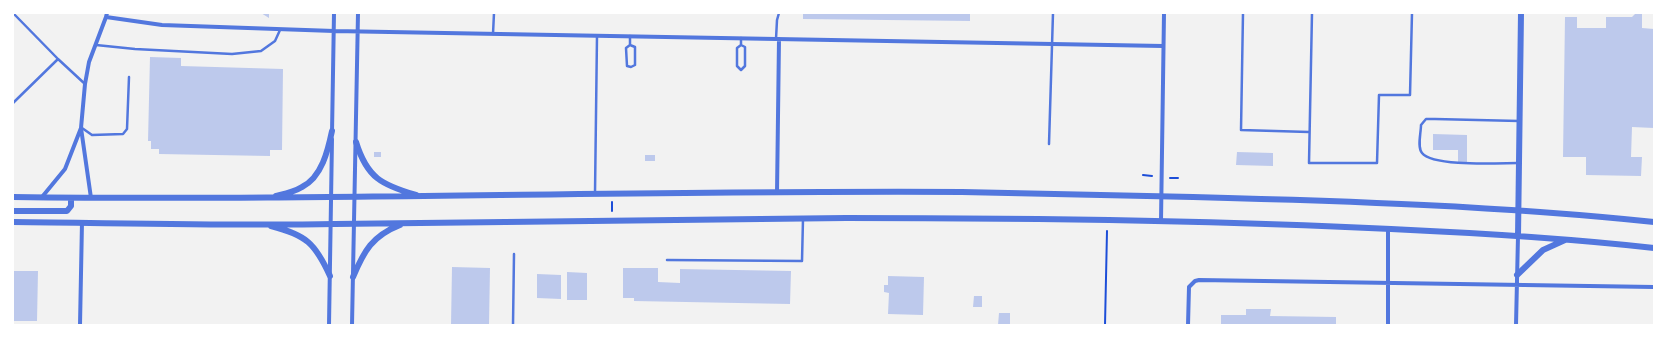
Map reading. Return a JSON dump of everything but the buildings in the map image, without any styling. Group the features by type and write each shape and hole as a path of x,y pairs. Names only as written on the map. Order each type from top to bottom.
{"street":[{"path":"328,325 334,13"},
{"path":"352,325 358,13"},
{"path":"1161,220 1164,13"},
{"path":"1516,325 1521,13"},
{"path":"90,198 81,128 85,84 89,62 107,15 162,26 334,32 1163,46"},
{"path":"777,193 778,39"},
{"path":"42,197 65,169 81,128"},
{"path":"269,199 303,187 312,179 321,165 328,148 332,131"},
{"path":"356,142 361,158 371,173 385,185 421,197"},
{"path":"13,197 269,199 960,192 1334,200 1518,210 1654,222"},
{"path":"13,211 67,211 71,206 71,198"},
{"path":"13,222 354,224 964,218 1161,220 1518,236 1566,239 1654,248"},
{"path":"80,325 82,222"},
{"path":"353,277 366,249 376,238 386,230 405,223"},
{"path":"260,224 285,230 302,237 313,246 322,258 330,276"},
{"path":"1388,229 1388,325"},
{"path":"1517,275 1543,250 1566,239"},
{"path":"1188,325 1189,290 1192,284 1199,280 1654,287"}],"lane":[{"path":"13,13 58,60 85,84"},
{"path":"493,34 494,13"},
{"path":"778,13 776,20 778,39"},
{"path":"1049,144 1053,13"},
{"path":"1243,13 1241,130 1309,132"},
{"path":"1312,13 1309,163 1377,163 1379,95 1410,95 1412,13"},
{"path":"96,45 134,49 232,54 261,51 275,41 280,29"},
{"path":"595,195 597,36"},
{"path":"630,36 630,45 626,48 627,66 630,68 634,65 635,47 630,45"},
{"path":"741,38 741,45 745,48 745,66 741,70 737,66 737,48 741,45"},
{"path":"13,103 58,60"},
{"path":"81,128 92,135 124,134 127,129 129,77"},
{"path":"1519,163 1448,162 1431,160 1422,153 1420,147 1421,125 1426,119 1520,121"},
{"path":"667,260 802,261 802,219"},
{"path":"513,325 514,254"}],"path":[{"path":"1143,175 1152,176"},
{"path":"1169,178 1178,178"},
{"path":"612,200 612,211"},
{"path":"1105,325 1107,231"}]}
